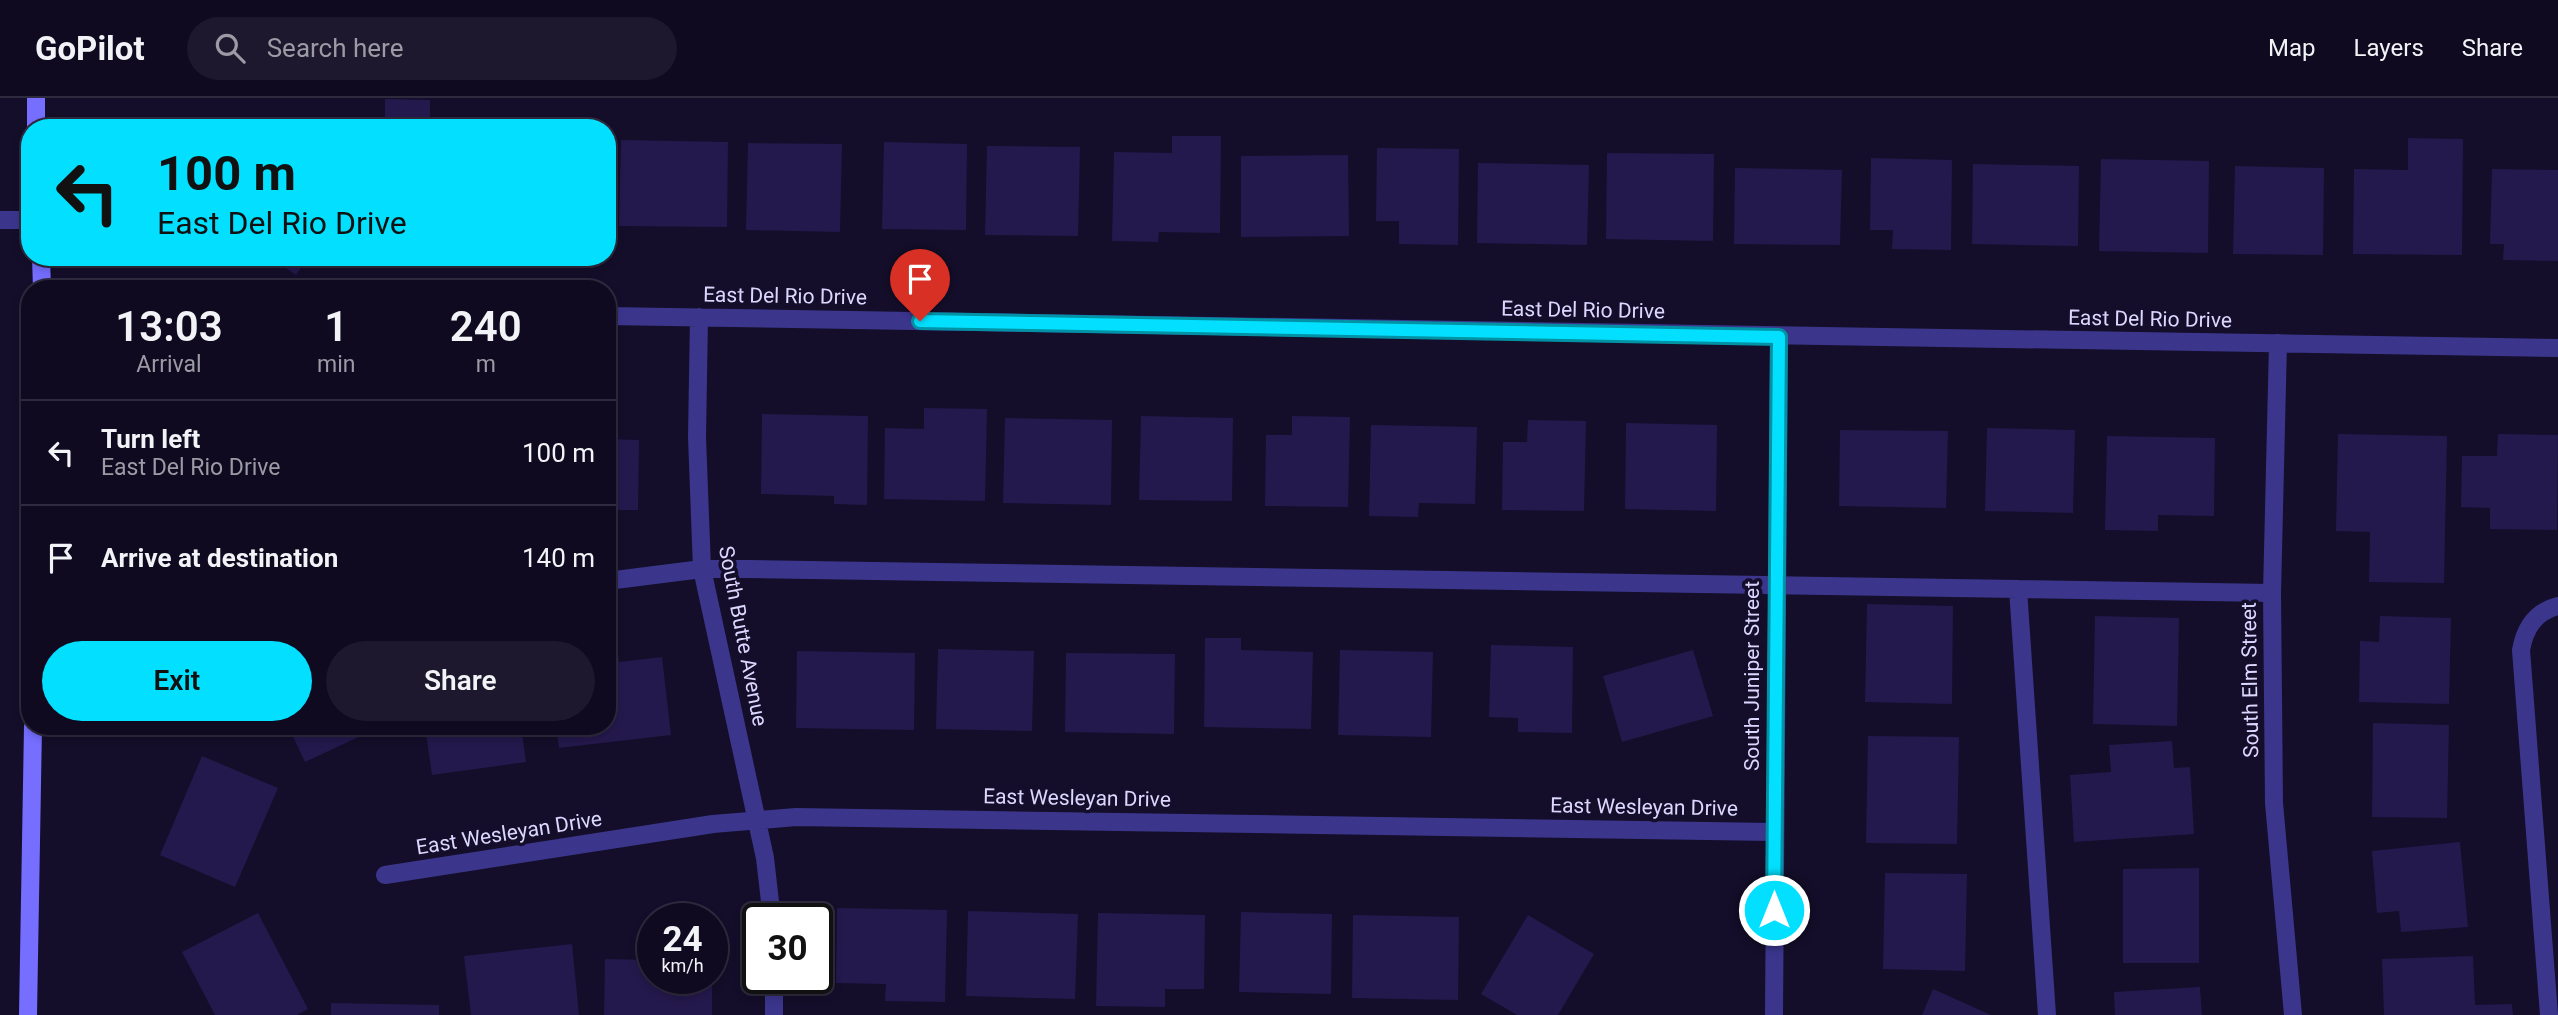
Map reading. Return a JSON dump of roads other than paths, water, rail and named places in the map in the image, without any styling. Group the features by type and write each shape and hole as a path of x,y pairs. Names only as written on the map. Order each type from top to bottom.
{"main road":[{"path":"36,98 36,119"},
{"path":"28,1015 33,735"}],"street":[{"path":"0,220 21,220"},
{"name":"East Del Rio Drive","path":"616,316 2558,348"},
{"name":"South Butte Avenue","path":"699,317 697,438 702,569 757,819 770,903"},
{"name":"South Juniper Street","path":"1774,1015 1773,832 1779,337"},
{"name":"South Elm Street","path":"2278,344 2272,593 2274,803 2292,1015"},
{"path":"616,580 702,569 2272,593"},
{"path":"2018,589 2047,1015"},
{"path":"2549,1015 2521,650 2524,634 2535,618 2558,606"},
{"name":"East Wesleyan Drive","path":"385,875 757,819 796,817 1773,832"},
{"path":"774,994 774,1015"}]}
